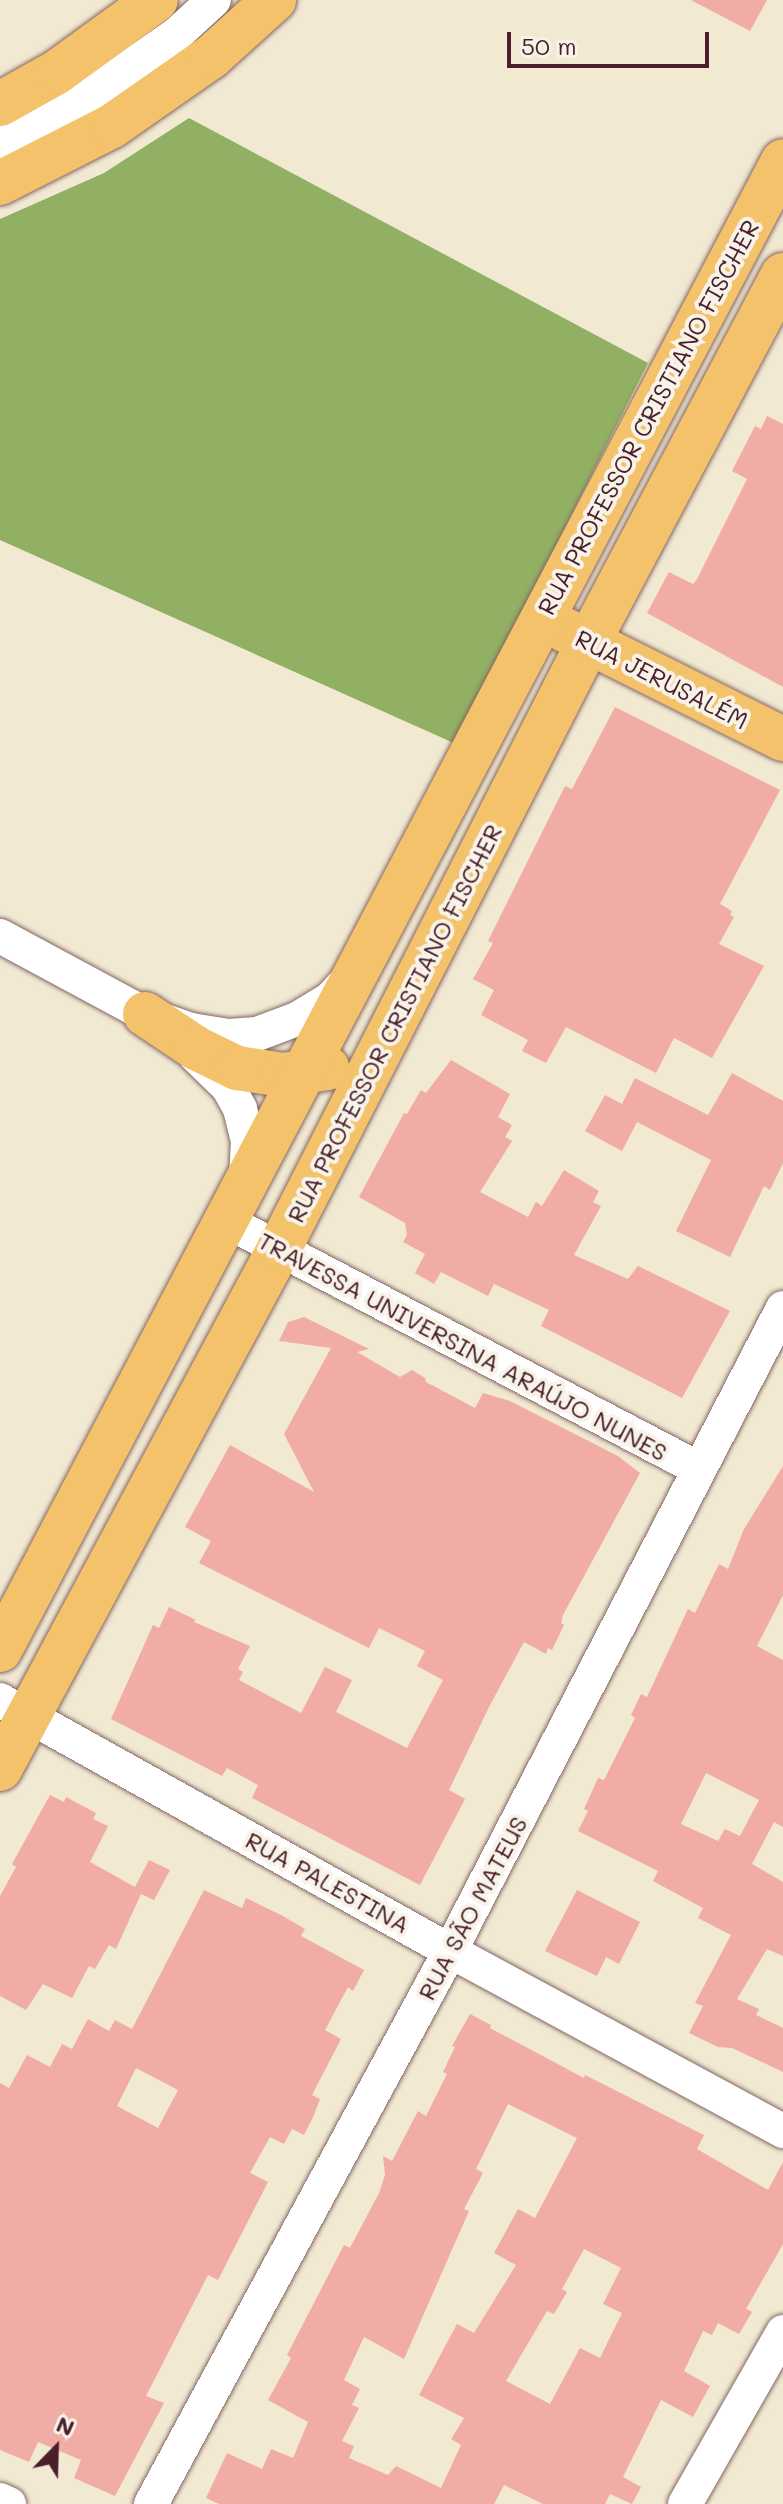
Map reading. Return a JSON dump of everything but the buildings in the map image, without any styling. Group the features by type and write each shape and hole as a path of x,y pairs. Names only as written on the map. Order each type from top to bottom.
{"main road":[{"path":"0,104 57,72 156,0"},
{"path":"0,183 112,126 211,57 274,0"},
{"name":"RUA PROFESSOR CRISTIANO FISCHER","path":"0,1650 783,161"},
{"name":"RUA PROFESSOR CRISTIANO FISCHER","path":"0,1769 14,1708 279,1249 589,641 783,275"},
{"name":"RUA JERUSALÉM","path":"542,619 783,739"},
{"path":"145,1014 196,1048 237,1068 265,1074 303,1073 338,1065 368,1048 398,1018"}],"street":[{"path":"0,144 84,99 177,34 214,0"},
{"path":"0,936 145,1014 191,1030 229,1036 257,1034 297,1019 330,999 359,966"},
{"path":"145,1014 207,1065 228,1087 240,1109 248,1140 236,1205"},
{"name":"TRAVESSA UNIVERSINA ARAÚJO NUNES","path":"236,1205 279,1249 699,1469"},
{"name":"RUA SÃO MATEUS","path":"151,2504 450,1951 783,1308"},
{"name":"RUA PALESTINA","path":"14,1708 450,1951 783,2131"},
{"path":"685,2504 783,2332"},
{"path":"0,2500 9,2504"}],"green space":[{"path":"189,118 648,363 456,744 0,540 0,219 104,173"}]}
